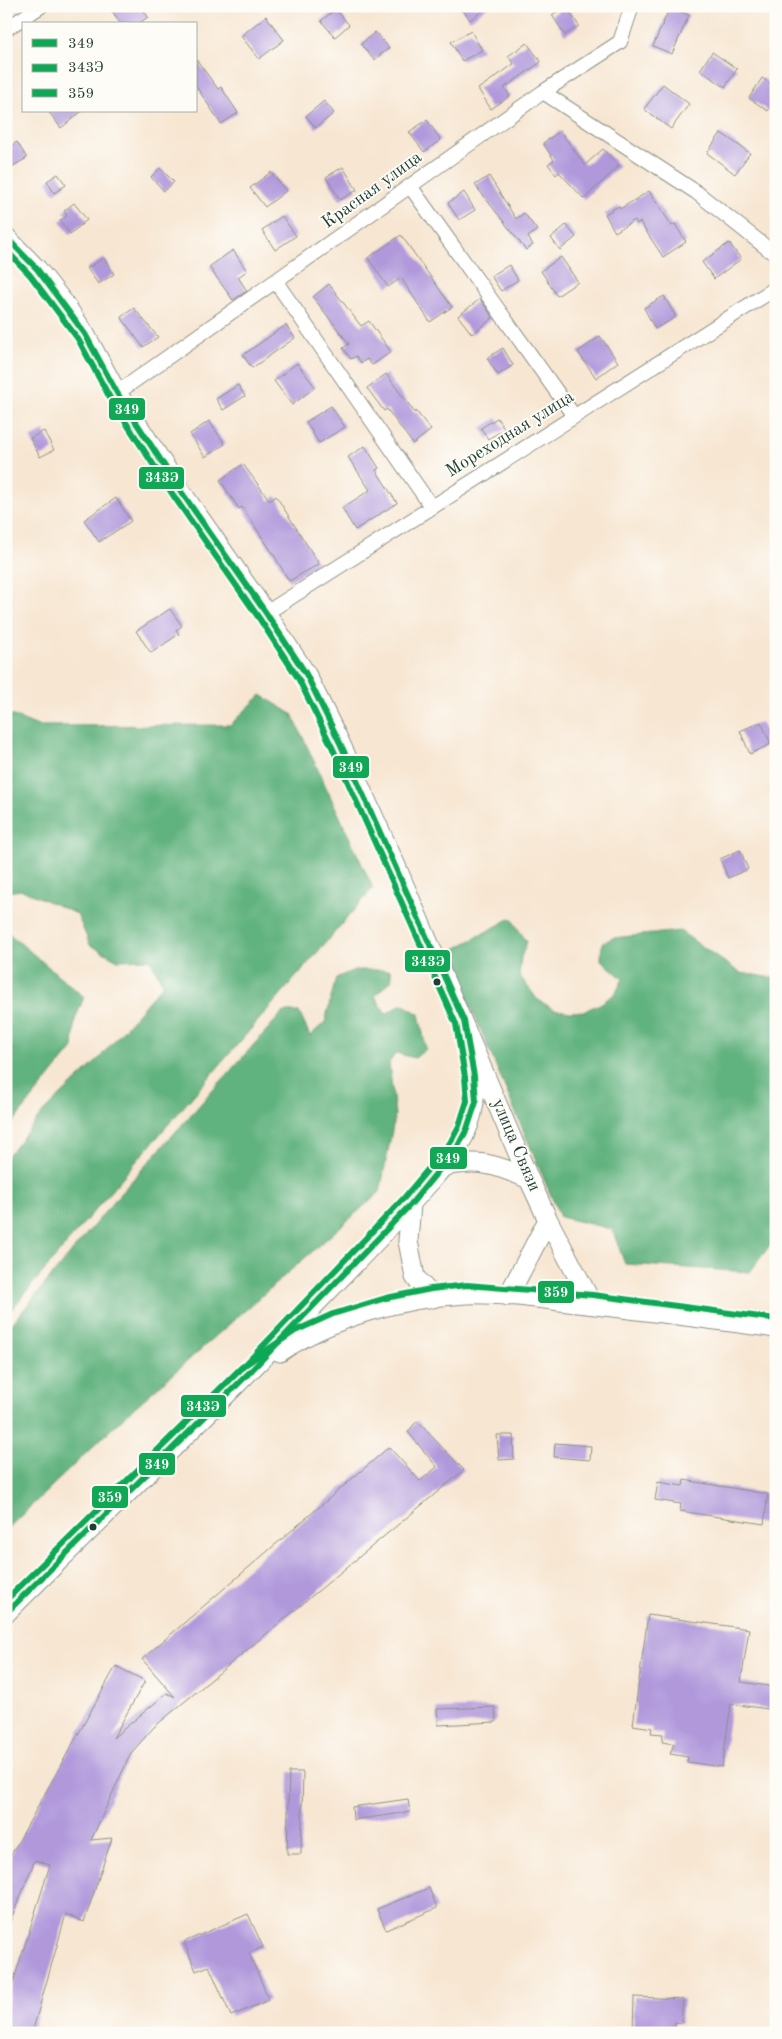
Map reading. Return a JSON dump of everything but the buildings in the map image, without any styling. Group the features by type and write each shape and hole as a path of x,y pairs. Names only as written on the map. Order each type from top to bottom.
{"main road":[{"name":"улица Связи","path":"6,237 37,269 85,334 117,394 182,494 266,613 306,674 396,866 548,1220 592,1304"},
{"path":"6,1613 248,1374 411,1204 457,1148 467,1129 476,1102 474,1076 464,1022"},
{"path":"442,1167 463,1162 482,1163 505,1168 530,1179"},
{"path":"411,1204 408,1241 415,1278 433,1298"},
{"path":"508,1296 548,1220"},
{"path":"248,1374 299,1339 336,1322 388,1307 433,1298 467,1294 592,1304 776,1328"}],"street":[{"path":"6,29 41,6"},
{"name":"Красная улица","path":"117,394 543,92 620,42 632,6"},
{"path":"543,92 696,192 776,255"},
{"path":"410,186 574,416"},
{"path":"276,282 431,506"},
{"name":"Мореходная улица","path":"266,613 431,506 776,288"}],"green space":[{"path":"261,695 292,714 373,888 115,1186 6,1316 6,1158 44,1111 96,1062 163,984 150,959 118,960 90,945 77,914 22,890 6,892 6,713 38,726 230,725"},
{"path":"511,918 527,942 521,957 519,975 537,999 553,1009 570,1012 584,1011 600,1004 615,994 623,979 601,960 602,943 613,938 680,931 740,973 776,978 776,1237 750,1272 625,1264 612,1229 560,1217 448,953"},
{"path":"6,931 84,997 75,1019 73,1048 6,1131"},
{"path":"354,970 390,970 392,980 375,996 386,1014 402,1004 419,1014 426,1049 415,1058 396,1053 389,1063 395,1115 380,1192 127,1414 6,1530 6,1331 119,1195 283,1012 299,1012 310,1036 325,1022 336,978"}],"transit line":[{"name":"349","path":"6,237 37,269 85,334 117,393 182,493 306,674 341,745 464,1021 474,1076 476,1102 467,1129 457,1148 411,1204 248,1374 6,1613"},
{"name":"343Э","path":"6,250 30,275 78,339 110,398 175,498 259,618 298,678 333,749 456,1024 467,1101 459,1126 450,1143 404,1198 242,1368 6,1600"},
{"name":"359","path":"6,1600 242,1367 295,1331 333,1314 386,1298 431,1289 467,1285 593,1295 776,1319"}]}
